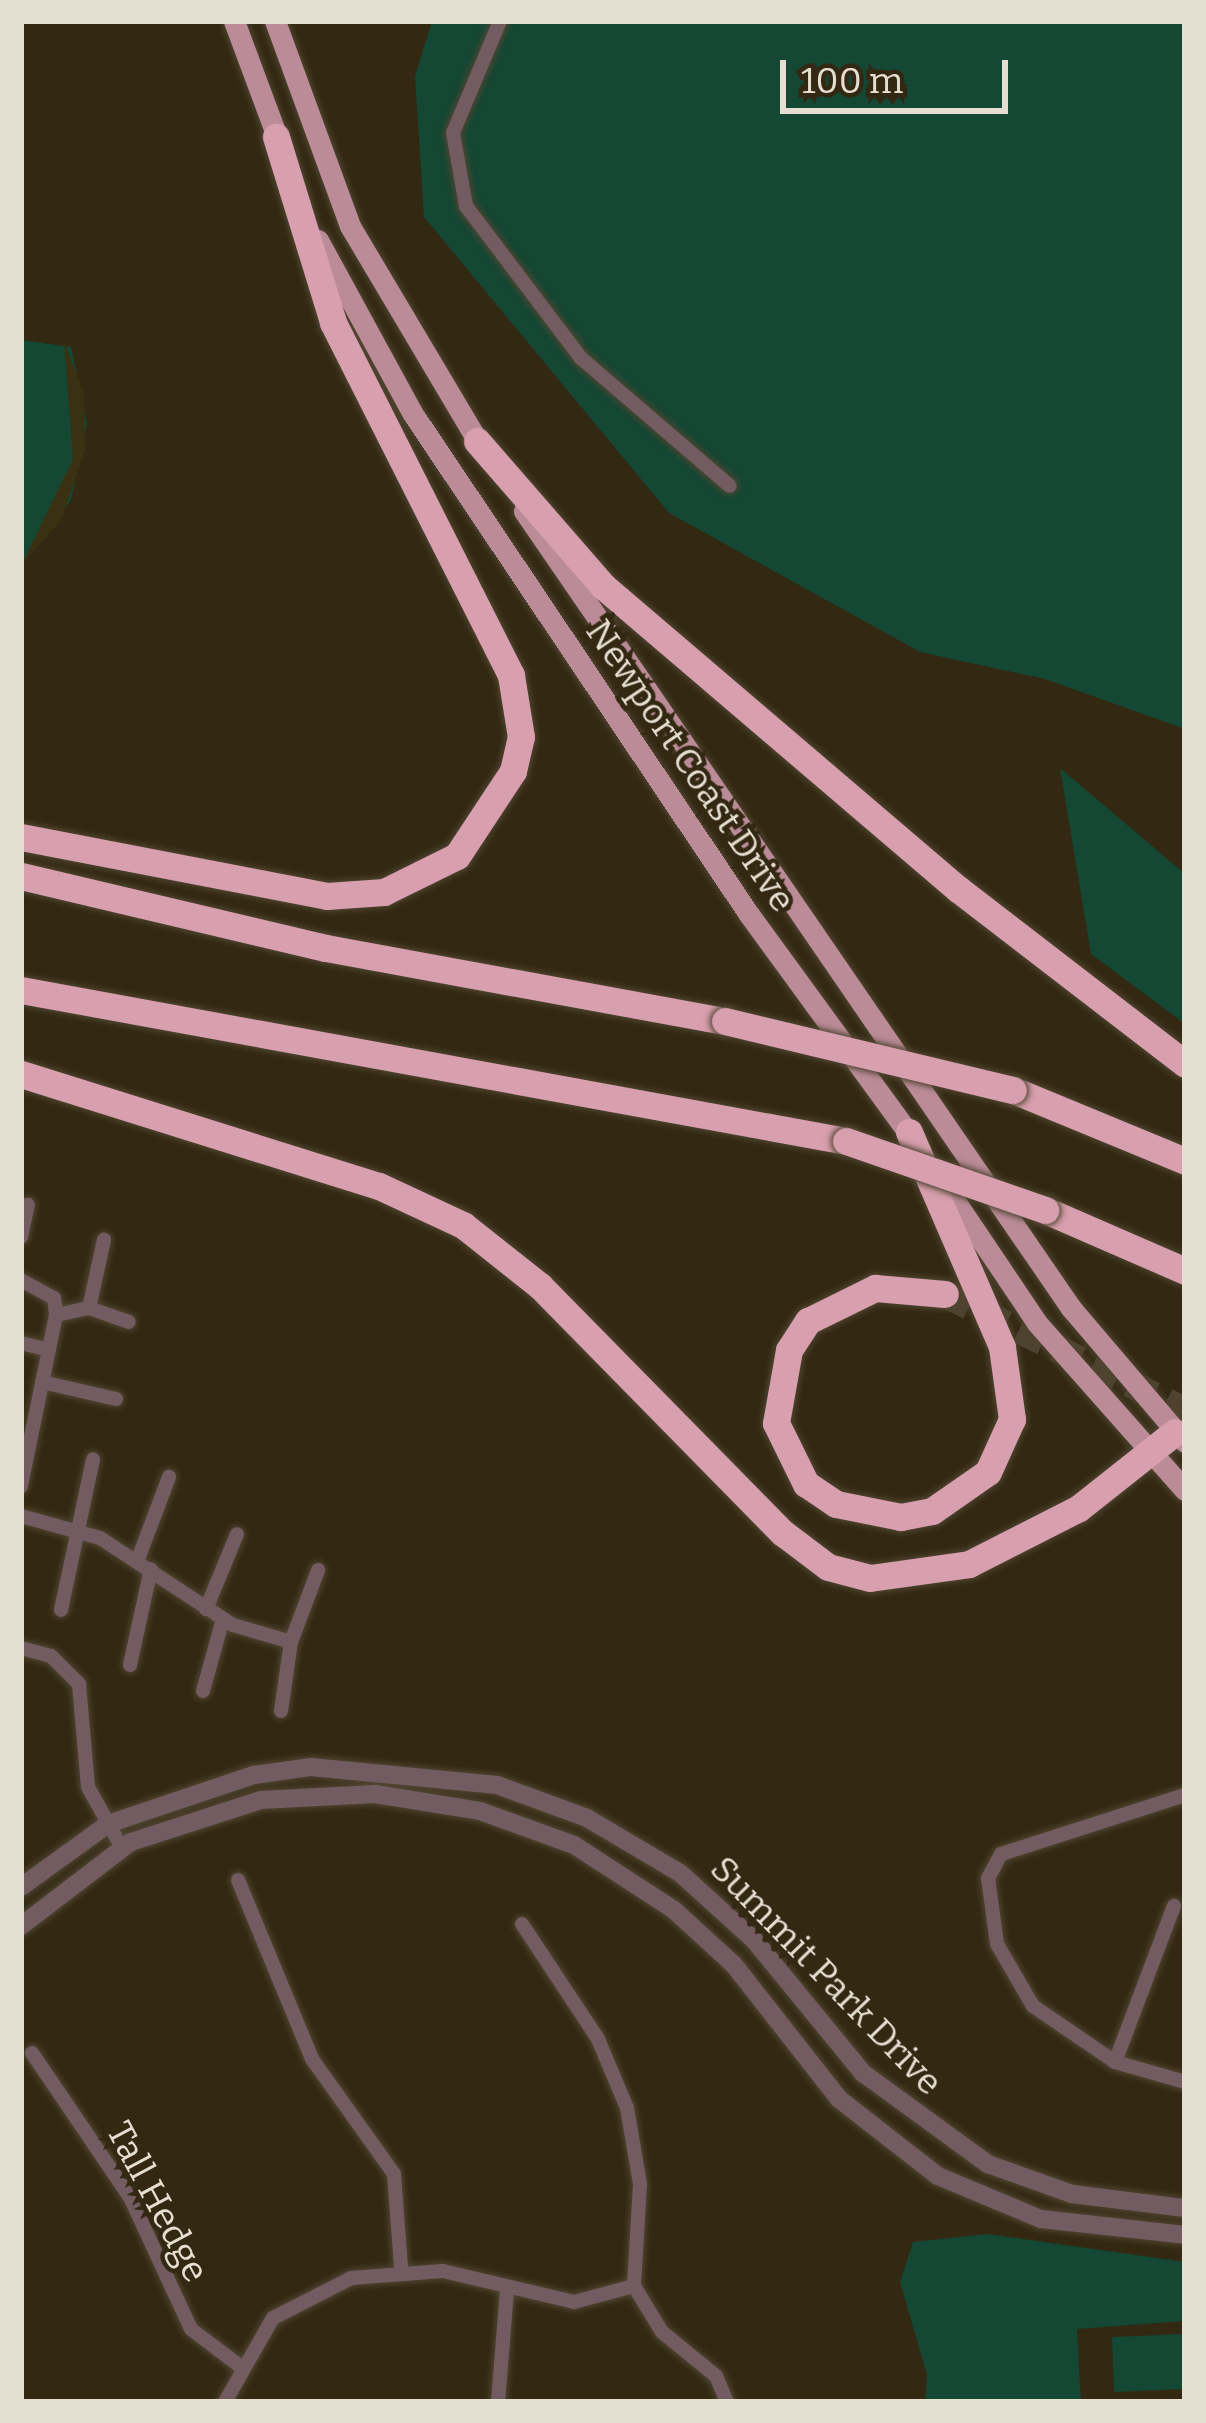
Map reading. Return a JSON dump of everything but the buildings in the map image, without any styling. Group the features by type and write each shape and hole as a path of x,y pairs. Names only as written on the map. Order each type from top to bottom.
{"highway":[{"path":"21,837 327,896 384,892 457,856 513,771 521,737 512,675 333,322 276,137"},
{"path":"477,442 603,586 958,889 1185,1064"},
{"path":"21,876 326,948 725,1022 1013,1090 1185,1161"},
{"path":"21,990 846,1142 1045,1210 1185,1271"},
{"path":"21,1074 379,1186 463,1225 540,1286 783,1533 828,1567 870,1578 969,1564 1079,1508 1147,1454 1180,1437"},
{"path":"909,1132 1002,1347 1012,1419 988,1472 932,1511 901,1517 836,1504 806,1484 776,1423 789,1350 808,1321 875,1288 945,1294"}],"main road":[{"name":"Newport Coast Drive","path":"234,21 276,137 341,290 413,414 748,913 909,1132 1037,1323 1147,1454 1185,1490"},
{"name":"Newport Coast Drive","path":"275,21 350,226 477,442 1071,1308 1180,1437"}],"street":[{"path":"500,21 453,133 466,206 581,358 730,486"},
{"path":"21,1237 28,1204"},
{"path":"89,1308 104,1240"},
{"path":"21,1280 53,1298 56,1315 43,1382 27,1423 21,1486"},
{"path":"56,1315 89,1308 129,1322"},
{"path":"21,1342 49,1350"},
{"path":"43,1382 116,1399"},
{"path":"61,1610 93,1459"},
{"path":"130,1665 145,1564 169,1477"},
{"path":"21,1516 78,1532 145,1564 223,1619 291,1642"},
{"path":"206,1609 237,1534"},
{"path":"281,1711 291,1642 318,1570"},
{"path":"203,1691 223,1619"},
{"path":"21,1648 51,1655 79,1684 88,1787 122,1848"},
{"name":"Summit Park Drive","path":"21,1887 108,1824 202,1788 311,1767 497,1785 587,1818 680,1873 754,1940 863,2073 988,2164 1072,2194 1185,2208"},
{"name":"Summit Park Drive","path":"21,1925 122,1848 213,1813 321,1793 432,1799 530,1827 606,1862 709,1939 839,2099 910,2159 1041,2219 1185,2235"},
{"path":"1185,1795 1001,1854 988,1878 997,1945 1033,2006 1115,2062 1185,2082"},
{"path":"238,1880 312,2059 394,2174 401,2267"},
{"path":"1115,2062 1174,1906"},
{"path":"522,1924 598,2039 627,2108 640,2184 634,2285 662,2332 716,2376 727,2402"},
{"name":"Tall Hedge","path":"32,2053 130,2197 191,2329 242,2367"},
{"path":"225,2402 273,2318 351,2278 401,2267 574,2302 634,2285"},
{"path":"498,2402 507,2290"}],"green space":[{"path":"432,21 1185,21 1185,729 1045,679 920,652 669,513 424,217 415,76"},
{"path":"21,340 71,347 87,423 71,500 21,566"},
{"path":"1060,768 1185,874 1185,1024 1091,954"},
{"path":"988,2234 1185,2262 1185,2321 1077,2329 1081,2402 925,2402 927,2375 900,2282 913,2242"},
{"path":"1185,2334 1185,2389 1114,2392 1112,2337"}],"sand":[{"path":"64,342 84,393 85,451 61,520 21,566 73,459"}],"tunnel":[{"path":"945,1294 1185,1410"}]}
